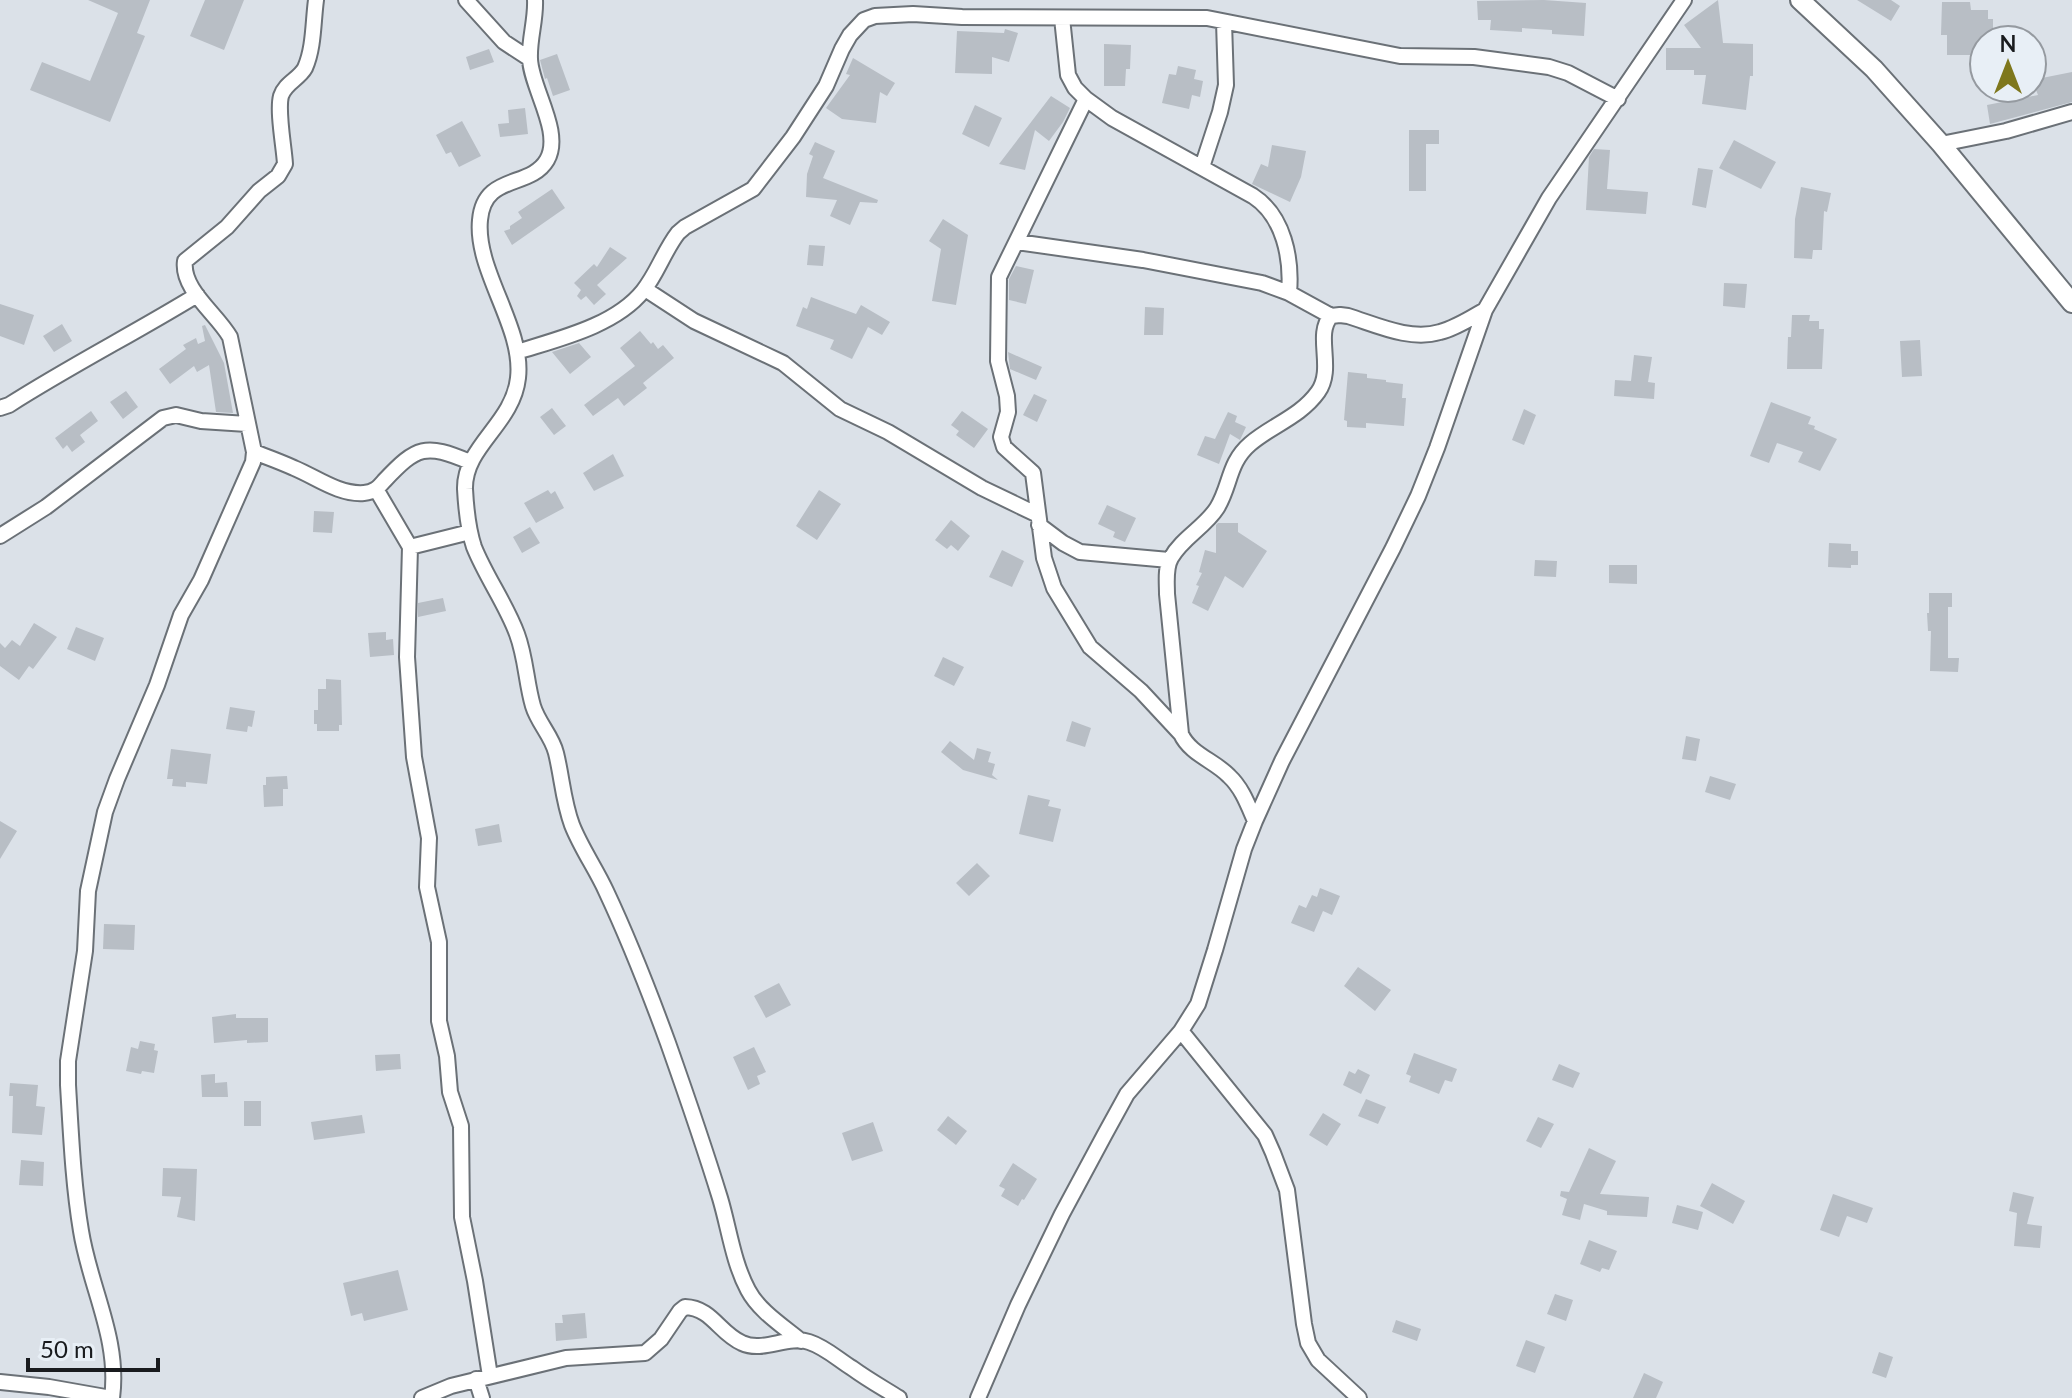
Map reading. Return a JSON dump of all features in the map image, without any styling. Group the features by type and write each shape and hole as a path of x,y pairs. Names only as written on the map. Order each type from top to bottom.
{"street":[{"path":"466,0 504,42 530,59"},
{"path":"535,0 530,59 551,139 550,154 537,171 488,195 480,217 483,253 517,352 518,378 514,396 504,416 470,462 466,474 470,532 524,654 533,707 556,752 571,823 608,894 668,1044 715,1181 742,1278 759,1306 801,1341"},
{"path":"978,1398 1062,1214 1127,1094 1181,1031 1198,1004 1255,821 1282,761 1418,496 1485,310 1549,198 1684,0"},
{"path":"1800,0 1874,69 1941,144 2072,303"},
{"path":"0,1382 112,1398 112,1347 88,1266 81,1230 68,1085 68,1061 85,951 88,891 113,788 157,685 181,615 201,580 249,471 254,452 230,337 187,279 185,261 227,227 259,191 282,172 285,164 281,95 305,67 316,1"},
{"path":"517,352 569,335 624,311 645,289 672,241 685,227 753,189 760,182 826,86 850,35 864,20 875,16 916,7 962,17 1194,17 1400,56 1474,57 1549,67 1568,73 1618,99"},
{"path":"1062,18 1068,75 1086,99 1112,118 1253,196 1270,210 1284,239 1289,293"},
{"path":"1202,167 1226,85 1224,22"},
{"path":"1086,99 999,277 998,361 1008,412 1001,442 1033,473 1048,573 1084,639 1141,691 1190,747 1228,774 1241,791 1255,821"},
{"path":"1941,144 2006,131 2072,112"},
{"path":"1017,242 1100,253 1262,283 1289,293 1331,316 1348,316 1407,334 1450,329 1485,310"},
{"path":"645,289 694,321 783,363 840,409 888,432 1038,520 1063,543 1080,552 1169,560"},
{"path":"0,408 197,295"},
{"path":"1181,734 1167,594 1169,560 1216,508 1238,456 1251,443 1299,412 1320,390 1326,365 1324,330 1331,316"},
{"path":"0,536 46,507 163,418 176,415 201,421 247,424"},
{"path":"254,452 342,491 359,493 376,489 409,456 423,450 443,450 470,462"},
{"path":"376,489 410,547 407,657 414,757 429,838 427,887 439,942 439,1021 447,1056 450,1092 461,1126 462,1217 475,1281 482,1398"},
{"path":"410,547 470,532"},
{"path":"1181,1031 1265,1135 1287,1190 1308,1343 1318,1360 1359,1398"},
{"path":"422,1398 451,1386 566,1358 645,1353 661,1339 685,1307 701,1310 722,1329 748,1345 801,1341 818,1346 899,1398"}],"building":[{"path":"88,0 150,0 137,33 145,36 110,122 30,90 42,62 90,81 118,13"},
{"path":"205,0 244,0 224,50 190,36"},
{"path":"1718,0 1723,43 1753,44 1753,76 1750,76 1746,110 1702,104 1706,75 1694,75 1694,70 1666,70 1666,48 1701,48 1684,25"},
{"path":"1857,0 1891,0 1900,6 1891,21"},
{"path":"1477,1 1586,3 1584,36 1522,28 1522,32 1490,30 1491,20 1478,20"},
{"path":"1942,2 1970,2 1971,10 1988,10 1988,19 1993,19 1993,24 1968,24 1968,55 1947,55 1947,35 1941,35"},
{"path":"1005,29 1018,33 1009,62 992,57 992,74 955,73 957,31 1004,33"},
{"path":"1104,44 1131,45 1130,69 1126,69 1125,86 1104,86"},
{"path":"489,49 494,62 470,70 466,57"},
{"path":"557,54 570,90 553,96 540,60"},
{"path":"853,58 895,83 887,96 880,92 876,123 842,119 826,108 850,75 846,74"},
{"path":"1178,66 1196,70 1194,79 1203,81 1200,97 1192,95 1189,109 1162,103 1169,74 1176,75"},
{"path":"2072,72 2072,102 1990,124 1987,105 2048,104 2048,77"},
{"path":"1051,96 1070,108 1049,141 1035,130 1025,170 999,164"},
{"path":"975,105 1002,118 989,147 962,134"},
{"path":"525,108 528,134 500,137 498,124 509,123 508,110"},
{"path":"462,121 481,156 459,167 451,152 446,154 436,135"},
{"path":"1409,130 1439,130 1439,144 1426,144 1426,191 1409,191"},
{"path":"1734,140 1776,162 1761,189 1719,168"},
{"path":"815,142 835,151 823,178 878,200 877,203 860,202 850,225 830,216 837,200 806,197 807,174 813,156 809,154"},
{"path":"1272,145 1306,151 1301,177 1290,202 1252,184 1261,164 1268,167"},
{"path":"1594,149 1610,150 1607,189 1648,192 1646,214 1586,210 1589,157"},
{"path":"1698,168 1713,170 1706,208 1692,205"},
{"path":"1801,187 1831,193 1827,212 1824,211 1822,250 1813,250 1812,259 1794,258 1795,219"},
{"path":"552,189 565,208 512,245 504,231 522,218 518,212"},
{"path":"943,219 968,235 956,305 932,301 941,249 929,241"},
{"path":"809,245 825,246 823,266 807,265"},
{"path":"610,247 627,258 597,285 606,294 594,305 586,296 581,300 577,296 581,290 574,283 594,264 597,267"},
{"path":"1016,266 1034,270 1026,304 1009,300 1009,279"},
{"path":"1724,283 1747,284 1745,308 1723,306"},
{"path":"811,297 856,314 861,305 890,322 882,335 868,327 852,359 830,349 834,340 796,326 803,307 807,309"},
{"path":"0,304 34,315 24,345 0,336"},
{"path":"1145,307 1164,308 1163,335 1144,335"},
{"path":"1792,315 1810,315 1809,321 1819,321 1819,329 1824,329 1822,369 1787,369"},
{"path":"62,324 72,341 54,352 43,336"},
{"path":"205,325 224,363 233,413 216,412 209,365 197,372 194,366 170,384 159,369 186,349 183,345 196,338 198,344 205,341 202,326"},
{"path":"640,331 658,349 663,345 674,358 643,383 647,388 624,406 618,398 593,416 584,405 635,366 620,348"},
{"path":"1920,340 1922,376 1902,377 1900,341"},
{"path":"579,343 591,357 570,374 552,352"},
{"path":"1008,352 1042,367 1036,380 1010,369"},
{"path":"1634,355 1652,357 1648,382 1655,383 1654,399 1614,396 1615,380 1631,381"},
{"path":"1348,372 1403,384 1402,398 1406,398 1404,426 1366,423 1366,428 1347,427 1344,420"},
{"path":"126,391 138,407 123,419 110,402"},
{"path":"1034,394 1047,400 1037,422 1023,415"},
{"path":"1771,402 1811,417 1808,424 1837,439 1820,471 1798,462 1803,452 1777,443 1769,463 1750,456"},
{"path":"552,408 566,426 554,435 540,417"},
{"path":"1524,409 1536,415 1524,445 1512,440"},
{"path":"91,411 98,421 80,435 85,442 72,452 67,445 63,449 55,438"},
{"path":"962,411 988,429 974,448 956,435 959,431 951,425"},
{"path":"1228,412 1237,416 1235,422 1246,427 1240,440 1230,434 1219,464 1197,455 1205,436 1215,439"},
{"path":"613,454 624,476 594,491 583,473"},
{"path":"548,490 551,494 555,491 564,508 536,523 524,503"},
{"path":"819,490 841,504 817,540 796,526"},
{"path":"1107,505 1136,518 1125,542 1113,537 1115,532 1098,524"},
{"path":"314,511 334,512 332,533 313,532"},
{"path":"951,520 970,536 958,551 951,545 947,549 935,540"},
{"path":"1218,523 1238,523 1238,532 1267,551 1243,588 1225,576 1208,611 1192,603 1199,586 1196,585 1202,573 1199,572 1205,550 1216,553"},
{"path":"530,527 540,543 522,553 513,537"},
{"path":"1829,543 1851,544 1851,551 1858,551 1858,565 1851,565 1851,568 1828,567"},
{"path":"1002,550 1024,561 1012,587 989,577"},
{"path":"1535,560 1557,561 1556,577 1534,576"},
{"path":"1609,565 1637,565 1637,584 1609,583"},
{"path":"1929,593 1952,593 1952,607 1948,607 1948,658 1959,658 1958,672 1930,671"},
{"path":"443,598 446,611 418,617 418,603"},
{"path":"34,623 57,637 33,669 29,666 19,680 0,666 0,643 5,648 12,640 20,646"},
{"path":"76,627 104,638 95,661 67,649"},
{"path":"386,632 386,640 393,639 394,655 370,657 368,633"},
{"path":"943,657 964,667 954,686 934,676"},
{"path":"326,679 341,680 342,725 339,725 339,731 317,731 317,724 314,724 318,689 326,689"},
{"path":"230,707 255,711 252,727 248,726 247,732 226,729"},
{"path":"1072,721 1091,728 1085,747 1066,741"},
{"path":"1686,736 1700,739 1696,761 1682,759"},
{"path":"950,741 974,760 977,748 991,752 988,762 995,764 992,775 998,780 963,770 941,752"},
{"path":"171,749 211,754 207,784 186,782 186,787 172,786 173,779 167,779"},
{"path":"287,776 288,789 283,789 283,806 264,807 263,785 266,785 266,777"},
{"path":"1710,776 1736,784 1730,800 1705,792"},
{"path":"1028,795 1050,800 1048,806 1061,809 1053,842 1019,834"},
{"path":"0,821 17,831 0,859"},
{"path":"499,824 502,842 478,846 475,829"},
{"path":"977,863 990,876 969,896 956,883"},
{"path":"1320,888 1340,896 1332,915 1323,911 1314,932 1291,923 1299,905 1306,908 1312,895 1317,897"},
{"path":"104,924 135,925 134,950 103,949"},
{"path":"1358,967 1391,990 1375,1011 1344,986"},
{"path":"779,983 791,1005 766,1018 754,996"},
{"path":"236,1014 236,1018 268,1018 268,1042 214,1043 212,1017"},
{"path":"140,1041 155,1044 154,1050 158,1051 154,1073 126,1071 131,1047 138,1049"},
{"path":"754,1047 766,1072 757,1076 760,1084 748,1090 733,1057"},
{"path":"1414,1053 1457,1069 1452,1082 1445,1080 1439,1094 1409,1082 1411,1076 1406,1074"},
{"path":"400,1054 401,1069 376,1071 375,1055"},
{"path":"1559,1064 1580,1073 1573,1088 1552,1080"},
{"path":"1358,1069 1370,1075 1361,1094 1343,1085 1349,1071 1355,1074"},
{"path":"215,1074 215,1083 227,1082 228,1097 202,1097 201,1075"},
{"path":"10,1083 38,1085 36,1106 45,1107 42,1135 12,1133 13,1096 9,1096"},
{"path":"1366,1099 1386,1107 1378,1124 1358,1116"},
{"path":"244,1101 261,1101 261,1126 244,1126"},
{"path":"1323,1113 1341,1124 1327,1146 1309,1135"},
{"path":"362,1115 365,1133 314,1140 311,1122"},
{"path":"948,1116 967,1131 956,1145 937,1130"},
{"path":"1538,1117 1554,1124 1541,1148 1526,1141"},
{"path":"873,1122 883,1151 852,1161 842,1133"},
{"path":"1589,1148 1616,1161 1600,1194 1649,1197 1647,1217 1607,1215 1607,1211 1584,1204 1580,1220 1562,1215 1567,1199 1560,1196 1561,1191 1569,1192"},
{"path":"21,1160 44,1162 43,1186 19,1185"},
{"path":"1013,1163 1037,1179 1018,1206 1001,1196 1005,1189 999,1186"},
{"path":"163,1168 197,1169 195,1221 177,1217 181,1197 162,1196"},
{"path":"1712,1183 1745,1201 1733,1224 1700,1206"},
{"path":"2013,1192 2034,1197 2027,1224 2042,1226 2040,1248 2014,1246 2017,1213 2009,1211"},
{"path":"1833,1194 1873,1208 1867,1223 1847,1216 1839,1237 1820,1230"},
{"path":"1677,1205 1703,1212 1698,1230 1672,1223"},
{"path":"1589,1240 1617,1251 1609,1270 1602,1268 1600,1272 1580,1264"},
{"path":"398,1270 408,1310 364,1321 362,1313 351,1316 343,1283"},
{"path":"1555,1294 1573,1300 1566,1321 1547,1314"},
{"path":"585,1313 587,1338 556,1341 555,1323 563,1323 562,1315"},
{"path":"1396,1320 1421,1329 1417,1341 1392,1332"},
{"path":"1526,1340 1545,1347 1535,1373 1516,1366"},
{"path":"1879,1352 1893,1357 1886,1378 1872,1373"},
{"path":"1644,1373 1663,1382 1656,1398 1633,1398"}]}
